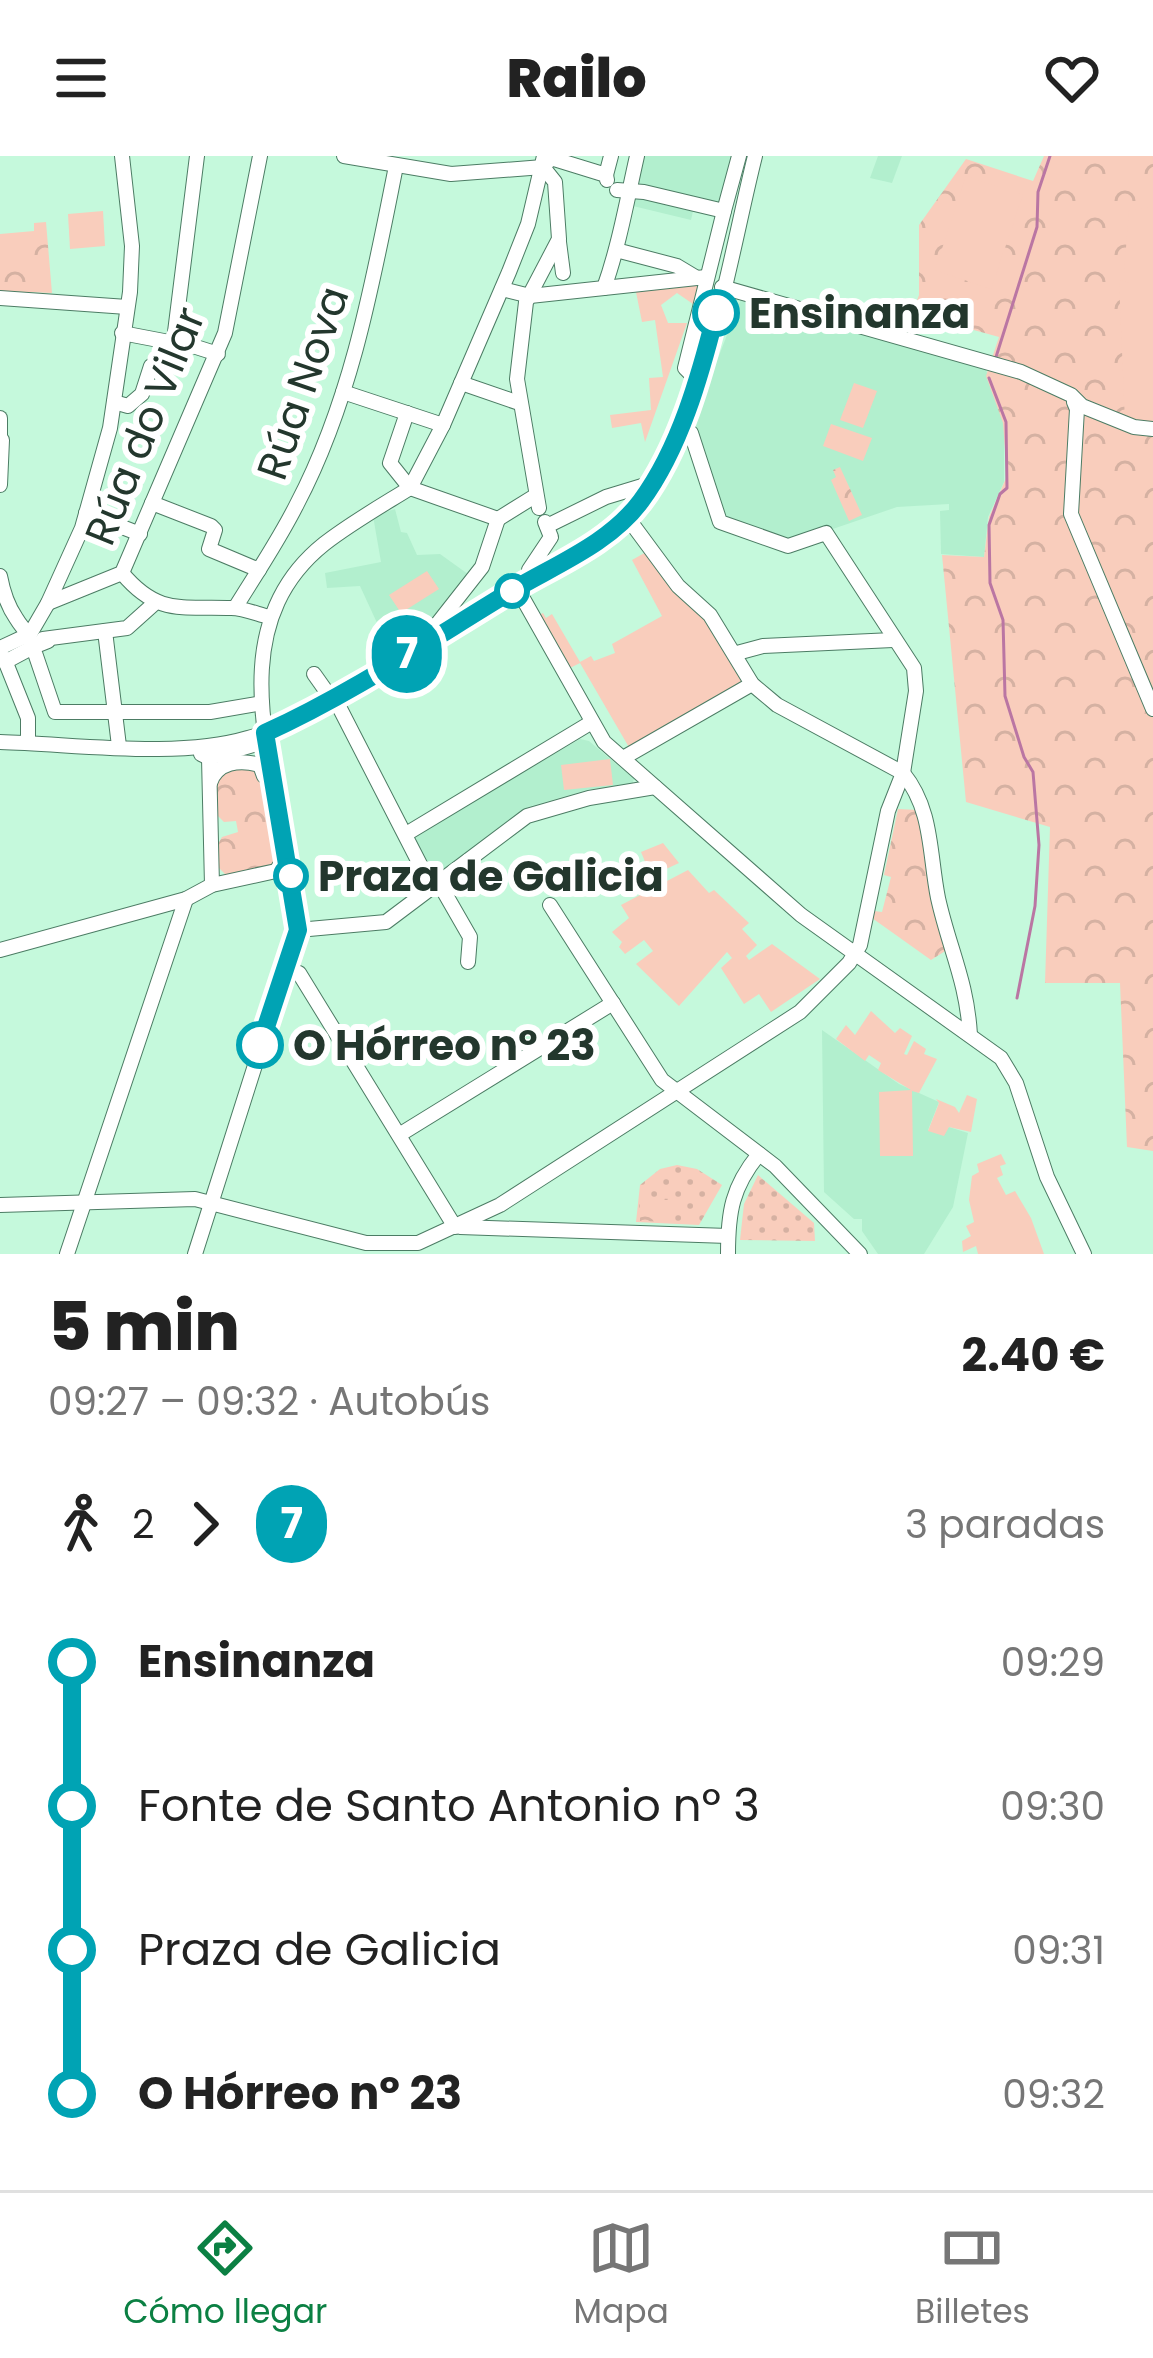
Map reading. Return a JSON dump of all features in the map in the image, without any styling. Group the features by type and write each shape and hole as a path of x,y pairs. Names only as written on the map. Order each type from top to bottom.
{"street":[{"path":"36,640 86,513 114,402 133,246 122,156"},
{"path":"114,402 128,406 142,394 151,366 161,361 172,341 197,156"},
{"name":"Rúa do Vilar","path":"48,603 122,573 218,354 260,156"},
{"path":"344,156 451,174 481,173 550,158 618,183 724,211"},
{"path":"476,156 481,173"},
{"path":"604,288 616,250 618,183 611,156"},
{"path":"618,183 638,156"},
{"path":"697,380 685,368 701,278 739,156"},
{"path":"192,749 209,758 256,741 608,534 627,517 652,483 697,380 755,156"},
{"name":"Rúa Nova","path":"235,608 299,501 343,392 369,304 388,161"},
{"path":"544,162 555,182 563,273"},
{"path":"195,1254 298,930 286,854 256,741 269,617 293,578 322,546 410,488 502,289 528,224 544,162"},
{"path":"559,239 528,302 517,379 524,438 540,511 551,537 523,584 592,722 604,742 801,915 1001,1058 1016,1083 1047,1177 1084,1254"},
{"path":"616,250 701,278"},
{"path":"502,289 528,302 701,278"},
{"path":"722,286 1021,372 1071,395 1077,409 1071,514 1153,709"},
{"path":"0,298 127,307"},
{"path":"122,333 218,354"},
{"path":"461,382 519,404"},
{"path":"343,392 442,425"},
{"path":"1074,402 1134,427 1153,429"},
{"path":"407,413 390,463 410,488 498,519 652,483"},
{"path":"0,418 0,485"},
{"path":"0,1205 195,1199 366,1243 417,1250 489,1211 800,1012 856,954 888,811 904,773 916,692 914,668 826,533 788,546 720,522 691,433 680,425"},
{"path":"152,503 211,526 215,530 209,549 259,570"},
{"path":"86,513 140,534"},
{"path":"627,517 678,586 710,615 752,684 777,704 904,773 915,788 927,818 939,901 968,994 970,1035"},
{"path":"443,632 438,623 482,567 498,519"},
{"path":"122,573 156,602 184,611 235,608 269,617"},
{"path":"0,576 5,599 36,640 55,712 210,712 262,703"},
{"path":"28,743 28,718 2,652 36,640 127,628 156,602"},
{"path":"106,631 119,746"},
{"path":"736,653 763,646 893,640"},
{"path":"314,674 333,698 406,834 470,937 468,962"},
{"path":"623,758 752,684"},
{"path":"406,834 592,722"},
{"path":"2,741 192,749 256,741"},
{"path":"209,758 212,885"},
{"path":"209,783 222,766 260,764 278,849 286,854"},
{"path":"298,930 386,922 433,880 527,816 589,798 655,788"},
{"path":"0,950 186,899 212,885 276,871 286,854"},
{"path":"67,1254 186,899"},
{"path":"550,905 662,1080 808,1197 860,1254"},
{"path":"285,968 299,973 454,1227"},
{"path":"399,1135 613,1003"},
{"path":"728,1254 731,1199 759,1154"},
{"path":"489,1211 491,1228"},
{"path":"454,1227 728,1236"}],"shaded area":[{"path":"637,156 744,156 728,219 693,211 691,220 633,206 639,180"},
{"path":"878,156 902,156 892,183 870,178"},
{"path":"741,299 986,370 1004,423 1004,482 988,517 984,557 941,554 940,511 949,510 949,504 897,507 786,545 720,521 692,425"},
{"path":"395,509 401,532 407,533 417,555 440,554 472,577 430,626 390,651 360,586 327,588 325,573 381,562 373,516"},
{"path":"580,739 589,741 634,779 631,788 590,789 528,807 434,878 414,836"},
{"path":"822,1030 899,1084 939,1102 928,1130 949,1127 968,1133 953,1207 924,1254 878,1254 862,1231 862,1219 854,1219 824,1192"}],"green space":[{"path":"1044,156 1153,156 1153,1151 1127,1147 1120,983 1045,983 1050,827 966,802 942,555 984,557 989,517 1007,476 1003,423 986,376 999,337 912,313 919,295 919,225 966,159 1033,181"},
{"path":"966,176 1023,195 991,289 935,270"},
{"path":"1153,207 1153,424 1125,422 1119,280 1129,283 1129,274 1124,272 1129,211"},
{"path":"103,211 105,246 70,249 68,214"},
{"path":"46,222 52,293 0,291 0,234 34,231 34,223"},
{"path":"698,285 693,304 677,293 661,305 668,323 687,323 645,442 641,423 612,428 610,415 651,410 649,378 663,377 655,320 642,322 636,292"},
{"path":"854,383 877,391 863,428 840,420"},
{"path":"831,424 872,438 863,461 823,446"},
{"path":"840,467 862,515 849,521 831,480 836,477 833,470"},
{"path":"648,551 712,622 747,680 630,749 580,663 570,668 539,615 552,614 580,662 615,653 612,644 662,616 632,560"},
{"path":"427,571 439,589 401,613 389,595"},
{"path":"610,759 613,785 564,790 561,765"},
{"name":"Praza de Galicia","path":"253,766 262,778 276,858 271,866 228,877 219,868 218,844 222,837 238,832 236,821 224,822 217,815 216,784 227,769"},
{"path":"898,809 919,810 950,948 931,960 872,918 874,911 882,912 891,877 884,875"},
{"path":"663,843 679,863 651,876 641,852"},
{"path":"688,870 749,923 742,929 757,945 746,956 749,960 772,944 820,979 771,1012 759,994 744,1004 721,968 732,958 727,952 679,1006 636,964 653,951 644,940 625,954 612,932 629,918 621,905"},
{"path":"871,1011 895,1033 900,1028 912,1036 904,1054 914,1041 926,1049 924,1054 937,1059 919,1093 912,1091 913,1156 880,1156 879,1092 911,1090 878,1070 881,1063 869,1055 865,1061 836,1039 846,1025 855,1035"},
{"path":"967,1095 977,1099 971,1132 949,1127 944,1136 928,1131 939,1103 936,1099 959,1113"},
{"path":"1001,1154 1006,1164 1000,1166 1003,1175 997,1178 1006,1195 1015,1191 1044,1254 978,1254 976,1246 963,1252 962,1241 971,1236 966,1226 974,1222 969,1200 972,1176 979,1172 977,1164"},
{"path":"677,1165 697,1169 722,1185 699,1225 636,1222 640,1185 660,1169"},
{"path":"758,1175 814,1223 815,1241 740,1240 744,1204"},
{"path":"640,1198 675,1199 674,1222 640,1221"}],"waterway":[{"path":"996,357 1037,227 1038,192 1050,156"},
{"path":"989,378 1006,422 1007,488 1000,494 989,525 990,583 1003,620 1005,696 1033,772 1039,845 1035,906 1017,998"}],"bus line":[{"name":"7","path":"260,1045 298,930 265,733 570,557 627,517 652,483 680,425 716,313"}],"place":[{"name":"Ensinanza","path":"716,313"},
{"name":"Praza de Galicia","path":"291,876"},
{"name":"O Hórreo nº 23","path":"260,1045"}]}
